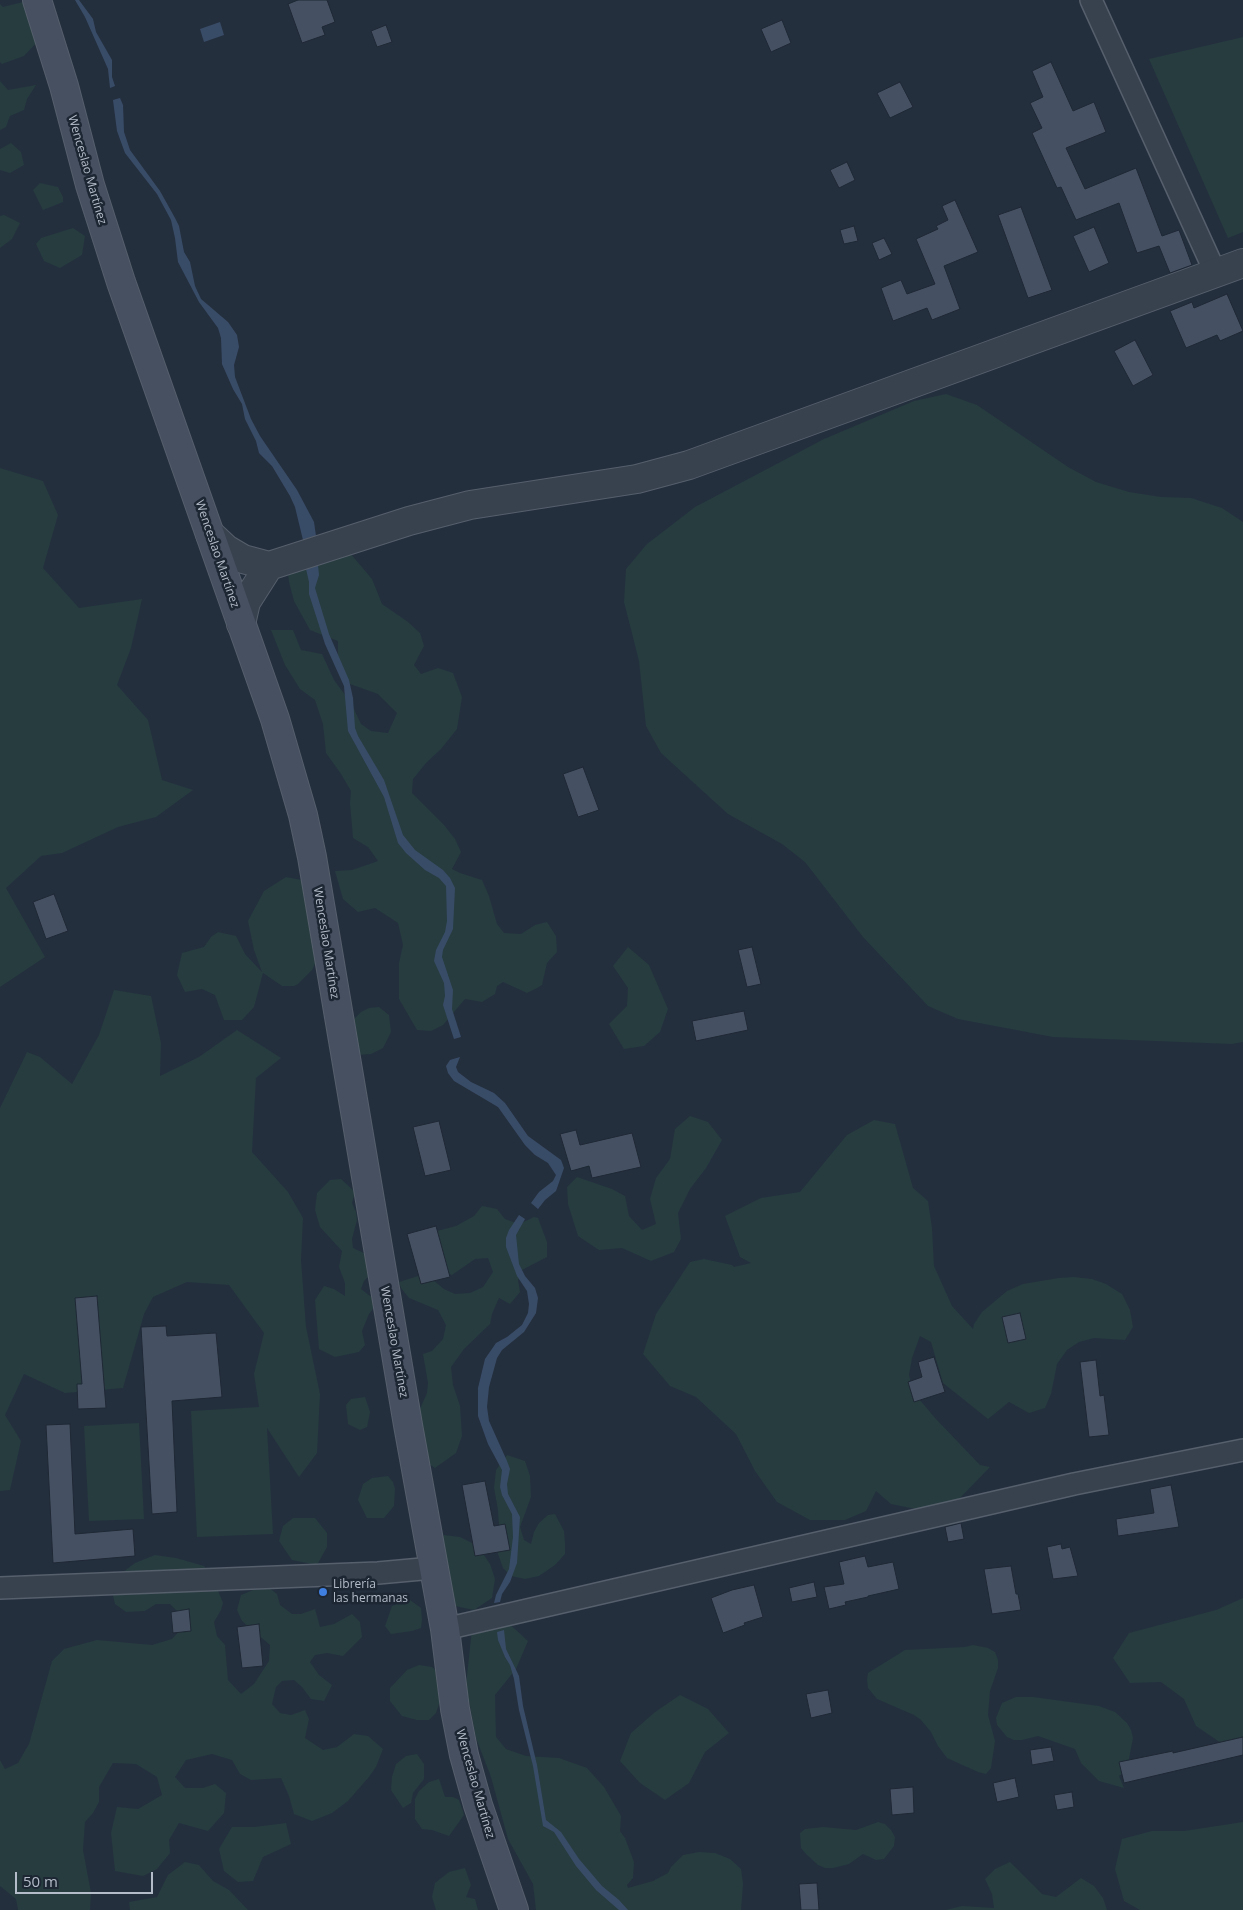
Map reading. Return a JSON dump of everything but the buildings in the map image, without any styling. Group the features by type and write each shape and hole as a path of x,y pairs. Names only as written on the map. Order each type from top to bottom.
{"main road":[{"name":"Wenceslao Martínez","path":"37,0 64,86 90,185 121,282 275,719 303,815 312,857 445,1629 455,1709 464,1755 478,1805 514,1910"}],"street":[{"path":"1090,0 1216,274"},
{"path":"210,534 226,549 243,559 269,566 409,521 470,505 637,479 689,465 1243,263"},
{"path":"241,624 246,602 269,566"},
{"path":"445,1629 1074,1484 1243,1450"},
{"path":"0,1588 368,1574 433,1568"}],"green space":[{"path":"31,0 41,38 24,56 2,64 0,62 0,4 3,7"},
{"path":"1243,37 1243,232 1228,238 1149,59"},
{"path":"0,81 8,90 36,85 27,99 24,110 10,116 6,127 0,130"},
{"path":"11,143 21,152 24,165 10,173 0,170 0,149"},
{"path":"40,183 58,187 63,197 63,202 43,210 33,190"},
{"path":"4,215 20,223 12,239 0,248 0,216"},
{"path":"73,228 85,236 82,255 60,268 44,261 36,244 41,238"},
{"path":"946,394 977,405 1068,467 1096,482 1129,492 1161,497 1191,498 1222,508 1243,522 1243,1042 1232,1044 1053,1037 958,1019 928,1006 863,937 805,862 782,844 728,814 661,753 646,726 639,661 624,602 626,569 647,544 695,507 824,439 914,401"},
{"path":"0,468 43,481 58,515 43,568 79,608 142,599 131,648 117,685 148,720 162,780 193,790 156,817 118,827 62,853 41,856 6,888 45,957 0,987"},
{"path":"350,553 372,579 382,604 420,633 424,646 414,665 421,674 438,668 453,673 462,697 457,729 413,779 412,793 444,825 455,839 461,852 452,869 482,880 497,924 504,933 521,934 535,925 547,922 556,936 557,952 547,963 542,985 527,993 503,982 497,986 495,994 482,1002 465,999 443,1025 431,1031 417,1030 399,999 399,963 403,945 398,923 375,908 358,912 343,899 335,871 352,870 378,861 368,847 353,838 350,803 351,791 326,753 323,724 315,700 300,689 285,665 271,630 293,630 301,650 322,654 334,680 351,703 361,724 371,731 388,733 397,713 378,694 350,684 338,665 338,641 310,630 294,601 289,582 287,566"},
{"path":"286,877 312,882 325,943 312,970 298,984 282,986 263,973 254,1007 242,1020 224,1020 215,995 202,989 185,992 177,975 182,953 204,947 211,937 218,932 236,936 245,954 262,972 254,950 248,921 264,891"},
{"path":"628,947 649,965 668,1009 660,1032 644,1046 624,1049 609,1024 627,1006 628,988 613,966"},
{"path":"114,990 151,996 161,1043 160,1076 199,1057 237,1030 281,1058 256,1078 252,1152 288,1192 303,1218 301,1260 306,1327 320,1394 317,1453 299,1477 267,1428 273,1534 197,1537 191,1411 259,1407 254,1374 264,1333 229,1285 187,1282 153,1297 144,1314 123,1388 65,1393 24,1374 5,1415 21,1441 10,1490 0,1491 0,1108 27,1052 40,1057 72,1084 99,1035"},
{"path":"379,1007 389,1015 391,1032 383,1048 371,1054 358,1055 349,1024 361,1012 369,1008"},
{"path":"690,1116 708,1122 722,1140 706,1168 690,1189 678,1213 681,1239 674,1252 651,1261 622,1248 599,1250 578,1236 568,1204 567,1187 577,1177 612,1189 625,1196 629,1216 642,1230 656,1224 650,1199 656,1178 670,1159 675,1129"},
{"path":"874,1120 895,1124 913,1188 928,1201 932,1228 934,1266 952,1306 973,1329 982,1312 1007,1291 1023,1284 1074,1277 1092,1279 1106,1284 1122,1294 1130,1310 1133,1327 1125,1340 1094,1338 1079,1342 1067,1350 1057,1364 1051,1394 1045,1408 1029,1413 1009,1402 988,1419 943,1383 931,1342 920,1336 912,1358 909,1375 913,1392 980,1465 990,1467 957,1501 921,1510 891,1504 876,1491 866,1511 845,1520 810,1520 777,1502 755,1471 736,1434 696,1397 670,1386 643,1354 656,1314 690,1262 704,1259 734,1267 751,1263 740,1257 725,1216 761,1198 800,1192 847,1135"},
{"path":"341,1179 355,1192 352,1203 357,1220 352,1239 353,1248 368,1255 372,1273 364,1281 361,1289 378,1302 369,1314 362,1331 365,1345 359,1352 335,1357 319,1349 315,1300 324,1286 334,1289 345,1296 345,1283 339,1267 342,1251 320,1227 315,1210 317,1193 330,1180"},
{"path":"482,1206 497,1209 505,1219 519,1224 534,1217 538,1218 547,1242 547,1257 522,1270 518,1280 520,1292 510,1304 499,1298 490,1324 464,1349 451,1367 453,1385 460,1406 462,1436 456,1453 435,1468 422,1459 419,1411 427,1393 428,1383 423,1354 432,1351 443,1339 446,1325 438,1310 409,1298 399,1282 418,1276 433,1280 444,1289 455,1294 470,1293 483,1287 493,1272 488,1258 475,1259 452,1275 437,1269 429,1238 437,1231 456,1226 474,1216"},
{"path":"365,1397 370,1412 367,1427 360,1430 348,1424 346,1405 351,1399"},
{"path":"139,1423 144,1519 89,1521 84,1426"},
{"path":"507,1455 525,1461 530,1476 531,1497 520,1527 524,1540 531,1544 539,1523 548,1515 555,1514 564,1531 565,1554 555,1565 539,1576 525,1579 511,1576 503,1568 498,1554 496,1538 499,1527 498,1510 494,1488 496,1470"},
{"path":"388,1476 393,1482 395,1489 394,1506 384,1518 367,1518 358,1500 363,1484 372,1478"},
{"path":"293,1518 315,1518 327,1533 327,1547 317,1565 292,1560 279,1541 283,1526"},
{"path":"444,1535 460,1537 478,1546 490,1564 495,1579 492,1598 474,1610 450,1605 438,1545"},
{"path":"155,1555 176,1558 204,1566 213,1578 223,1603 214,1622 217,1636 225,1645 228,1680 241,1694 254,1684 269,1661 270,1645 242,1621 237,1610 241,1595 265,1585 277,1594 280,1605 292,1614 301,1614 315,1609 320,1627 334,1624 352,1614 360,1622 362,1637 343,1656 327,1653 315,1655 310,1662 319,1675 332,1685 324,1701 311,1699 294,1680 282,1681 276,1687 272,1704 280,1713 291,1715 305,1710 309,1719 305,1738 323,1750 337,1747 354,1734 368,1736 383,1749 376,1767 348,1801 332,1813 312,1821 294,1814 281,1778 251,1780 240,1774 232,1760 212,1754 186,1760 175,1777 185,1788 203,1788 215,1784 226,1793 224,1813 208,1831 179,1823 169,1840 170,1853 157,1869 143,1876 115,1871 111,1833 117,1807 138,1809 162,1795 157,1777 136,1764 113,1763 99,1787 99,1802 85,1822 83,1850 91,1893 90,1910 18,1910 16,1899 0,1886 0,1760 5,1769 18,1763 29,1744 52,1661 64,1649 97,1640 152,1645 172,1639 183,1627 180,1614 170,1604 156,1604 145,1611 126,1612 115,1604 112,1591 119,1575 135,1563"},
{"path":"1243,1598 1243,1743 1221,1743 1196,1726 1184,1699 1161,1682 1130,1683 1113,1658 1129,1633 1216,1610"},
{"path":"410,1600 421,1608 421,1628 391,1634 385,1626 392,1606"},
{"path":"504,1619 528,1641 516,1669 495,1695 496,1737 506,1749 526,1756 559,1758 587,1768 604,1787 621,1816 620,1831 625,1838 634,1862 633,1878 627,1885 628,1888 653,1881 668,1873 671,1867 683,1855 699,1852 715,1853 730,1859 741,1869 743,1884 741,1910 536,1910 533,1884 508,1839 491,1777 476,1738 466,1685 472,1629"},
{"path":"973,1645 988,1648 995,1652 998,1660 998,1668 990,1691 988,1715 995,1741 991,1768 986,1774 947,1758 921,1720 877,1699 868,1688 867,1680 868,1673 905,1650"},
{"path":"419,1665 432,1667 439,1673 442,1695 436,1713 429,1720 417,1720 402,1716 390,1701 390,1688 407,1670"},
{"path":"680,1695 708,1709 729,1733 705,1752 689,1783 665,1800 640,1783 620,1761 631,1733 655,1712"},
{"path":"1016,1697 1033,1697 1099,1706 1115,1712 1127,1723 1133,1738 1128,1764 1125,1772 1119,1776 1124,1788 1099,1781 1081,1763 1075,1749 1038,1736 1022,1740 1014,1740 1007,1737 997,1725 996,1718 1002,1703"},
{"path":"417,1754 424,1764 424,1779 413,1793 411,1803 403,1808 391,1790 392,1777 396,1764 406,1756"},
{"path":"439,1779 445,1797 453,1797 459,1800 464,1815 449,1836 432,1830 422,1829 415,1819 415,1799 419,1791 429,1782"},
{"path":"878,1822 885,1824 895,1837 894,1846 884,1859 876,1860 863,1854 849,1864 825,1868 818,1865 801,1848 800,1833 805,1829 823,1827 856,1830"},
{"path":"1243,1822 1243,1910 1140,1910 1124,1901 1115,1869 1122,1839 1152,1831 1184,1831"},
{"path":"286,1823 291,1844 263,1857 253,1881 238,1882 224,1871 219,1849 232,1827 254,1827"},
{"path":"185,1862 199,1865 213,1881 229,1890 248,1910 130,1910 129,1902 157,1897 168,1875"},
{"path":"1010,1862 1042,1894 1056,1897 1081,1878 1094,1886 1103,1898 1107,1910 946,1910 962,1906 994,1908 992,1894 985,1879 995,1869"},
{"path":"465,1868 471,1885 466,1897 475,1899 478,1910 436,1910 432,1897 435,1883 449,1872"}],"water":[{"path":"75,0 79,0 93,19 96,32 112,60 112,77 115,86 110,88 108,69 85,17"},
{"path":"220,22 224,35 204,42 200,29"},
{"path":"120,98 123,105 124,132 130,150 160,191 179,226 184,252 190,262 195,286 201,299 228,322 237,335 239,347 234,365 235,377 251,419 260,436 297,490 314,522 316,536 303,540 295,507 290,496 272,466 259,453 256,441 245,419 242,404 222,364 221,338 218,328 199,302 178,262 171,220 157,194 125,153 117,131 113,100"},
{"path":"318,565 319,575 315,588 329,634 349,680 353,698 355,728 358,736 384,780 403,835 415,850 443,870 455,888 453,929 443,950 442,957 453,990 452,1009 461,1037 454,1039 443,1005 445,996 444,983 434,961 447,921 446,886 439,878 425,870 406,853 398,843 384,797 348,731 344,686 325,644 309,594 306,569"},
{"path":"460,1057 456,1067 458,1072 471,1082 494,1093 505,1103 528,1136 561,1160 564,1168 556,1191 538,1209 531,1203 539,1192 553,1181 556,1175 548,1163 535,1155 525,1145 498,1107 454,1081 448,1073 446,1066 450,1060"},
{"path":"519,1215 525,1219 516,1235 519,1264 525,1276 535,1288 538,1298 536,1313 524,1332 502,1350 497,1358 489,1387 487,1407 489,1421 510,1469 507,1484 508,1494 520,1517 517,1563 500,1602 494,1603 509,1569 513,1537 512,1514 500,1487 502,1470 488,1444 478,1416 478,1388 485,1359 496,1343 522,1325 528,1313 527,1291 517,1276 506,1247 506,1238 509,1230"},
{"path":"504,1630 506,1649 519,1676 523,1706 537,1765 546,1820 561,1832 579,1859 602,1886 628,1910 619,1910 596,1890 576,1866 554,1832 543,1826 533,1766 519,1710 514,1679 510,1665 498,1640 497,1632"}],"place":[{"name":"Librería las hermanas","path":"323,1592"}]}
